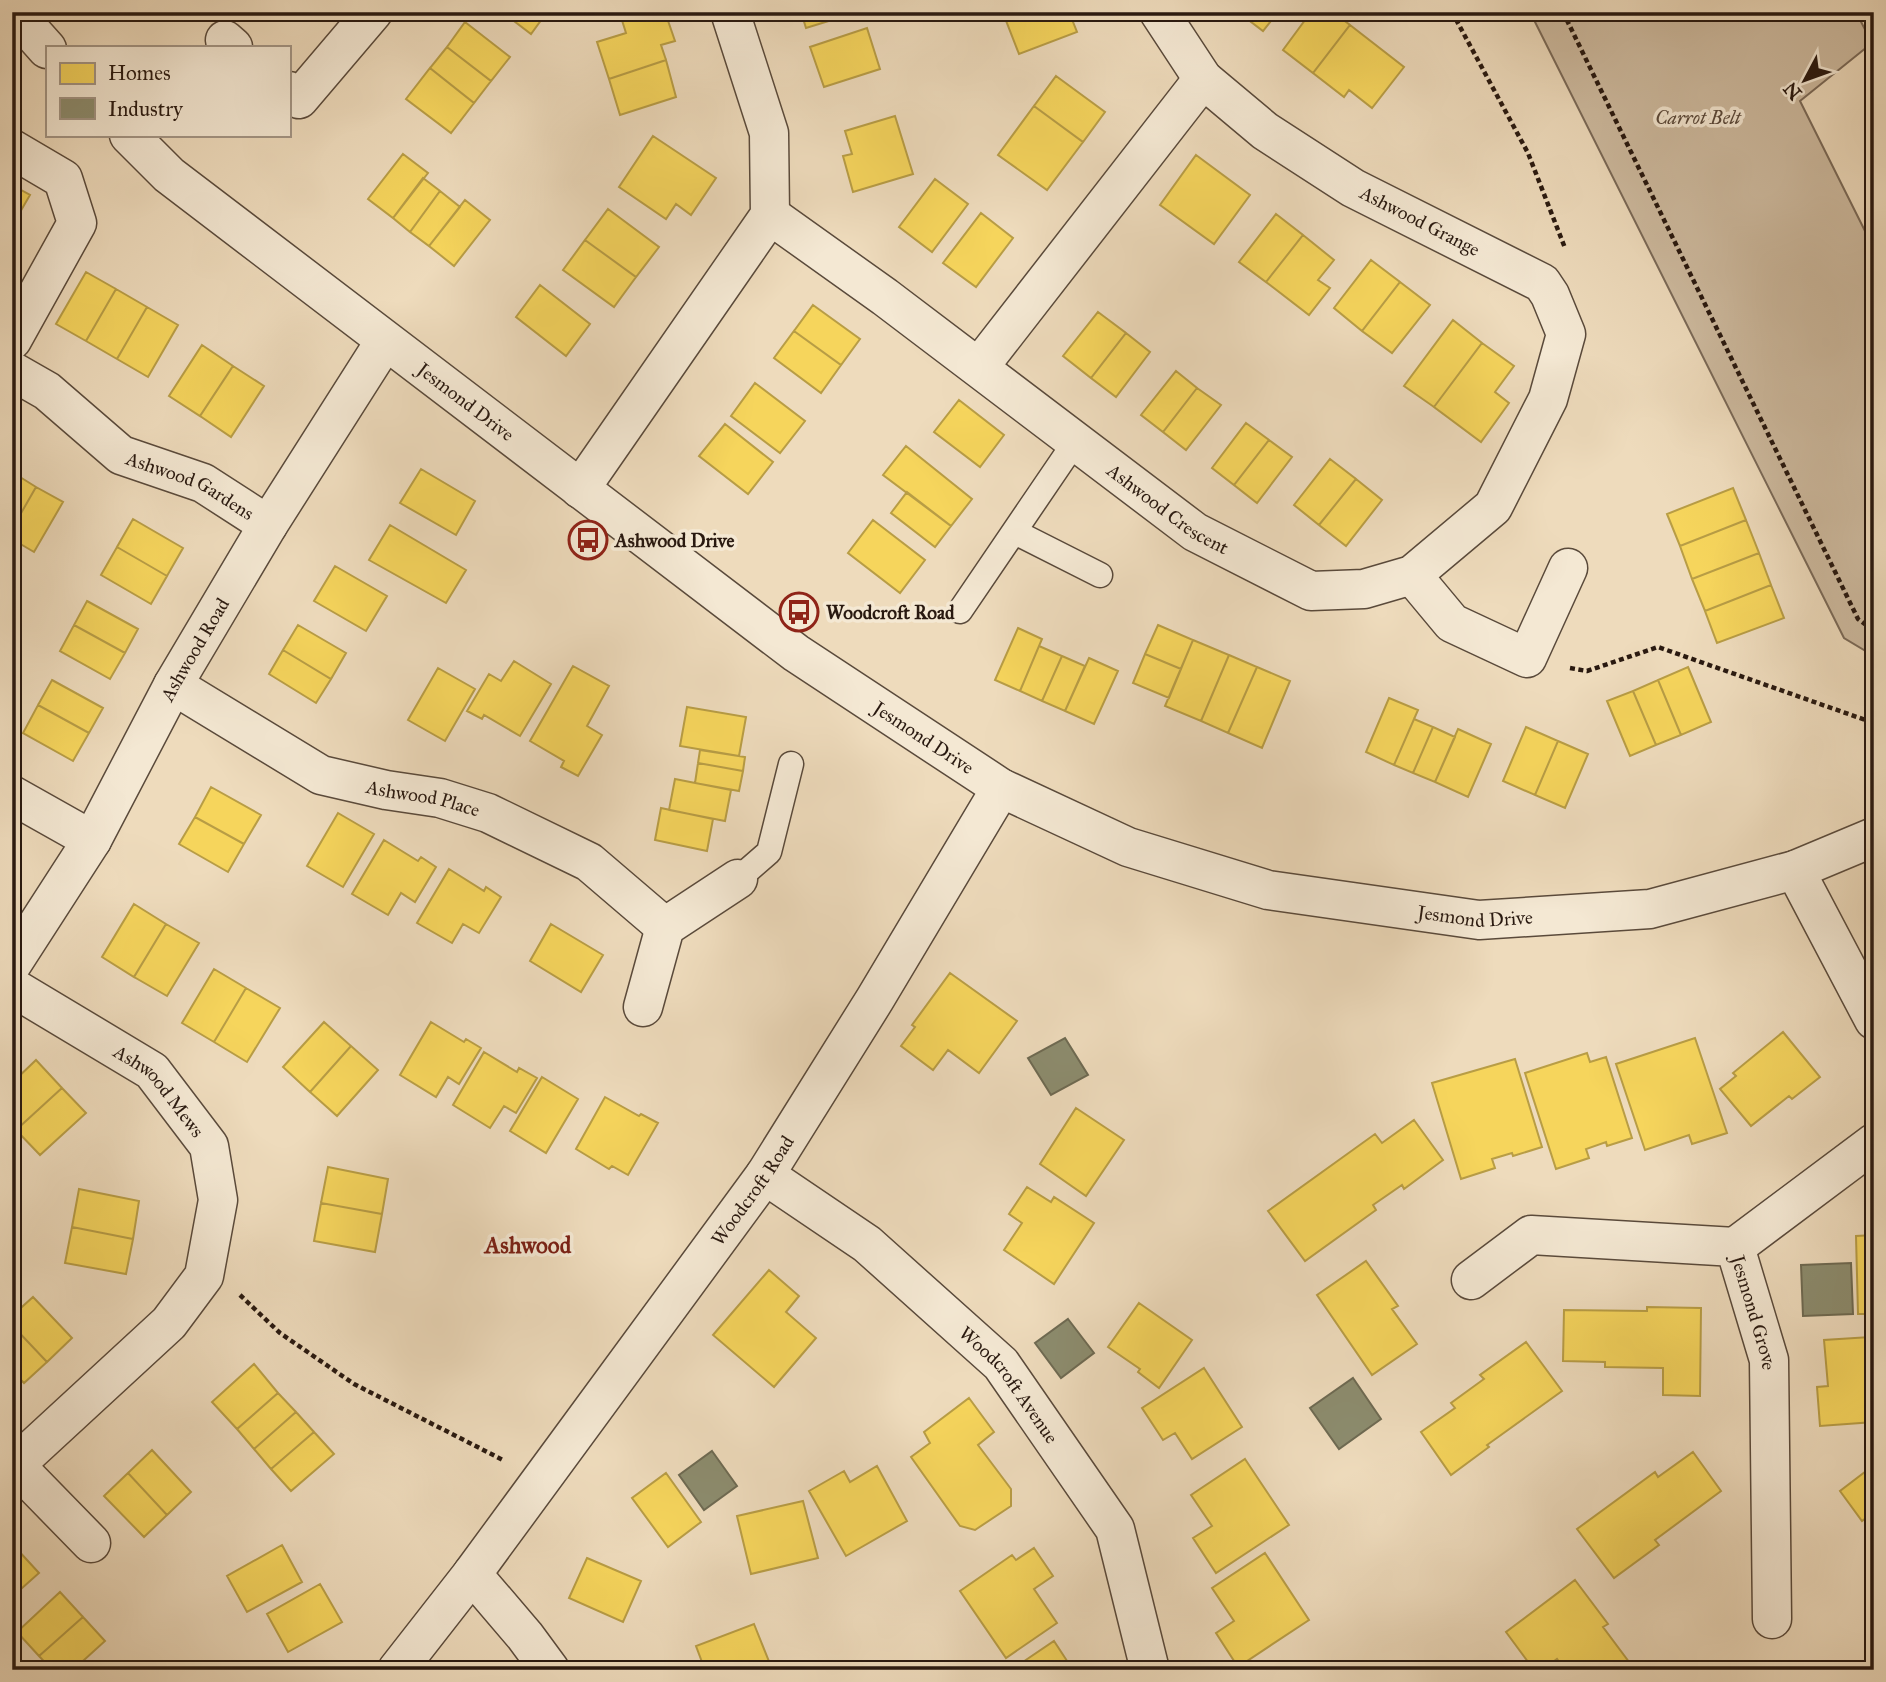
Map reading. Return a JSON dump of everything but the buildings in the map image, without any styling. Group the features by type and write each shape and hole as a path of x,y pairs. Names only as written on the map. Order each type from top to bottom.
{"street":[{"path":"14,12 46,48"},
{"path":"290,92 299,99 373,12"},
{"path":"580,489 770,215 769,132 730,12"},
{"name":"Ashwood Grange","path":"1159,12 1203,79 1265,131 1353,188 1542,283 1550,295 1566,334 1548,399"},
{"path":"979,367 1203,79"},
{"name":"Jesmond Drive","path":"130,136 169,175 796,653 1002,788 1128,847 1268,890 1479,920 1650,909 1795,870 1874,837"},
{"path":"12,149 63,180 77,223 12,340"},
{"name":"Ashwood Crescent","path":"770,215 979,367 1195,532 1311,591 1364,589 1412,575 1493,507 1548,399"},
{"name":"Ashwood Road","path":"12,964 92,840 173,685 268,525 385,341"},
{"name":"Ashwood Gardens","path":"12,371 47,391 121,455 203,483 268,525"},
{"path":"1412,575 1452,623 1527,658 1568,568"},
{"name":"Ashwood Place","path":"173,685 321,775 440,798 488,813 589,862 665,927"},
{"name":"Woodcroft Road","path":"397,1670 472,1574 765,1175 1002,788"},
{"path":"12,795 92,840"},
{"path":"1795,870 1874,1020"},
{"path":"643,1007 665,927 738,879"},
{"name":"Ashwood Mews","path":"12,987 152,1071 209,1146 218,1200 204,1276 169,1322 14,1463 91,1543"},
{"path":"1735,1247 1874,1143"},
{"name":"Woodcroft Avenue","path":"765,1175 867,1244 1001,1364 1115,1529 1150,1670"},
{"name":"Jesmond Grove","path":"1471,1280 1531,1236 1735,1247 1769,1360 1772,1619"},
{"path":"472,1574 550,1670"}],"lane":[{"path":"960,611 1075,442"},
{"path":"1015,532 1100,575"},
{"path":"738,879 769,852 791,764"}],"path":[{"path":"1452,12 1528,153 1573,266 1550,295"},
{"path":"1563,12 1858,619 1874,631"},
{"path":"1527,658 1587,671 1658,647 1874,723"},
{"path":"204,1276 235,1290 280,1333 354,1384 541,1479"}],"green space":[{"name":"Carrot Belt","path":"1530,12 1856,12 1872,43 1800,101 1874,249 1874,656 1844,638"}],"place":[{"name":"Ashwood Drive","path":"588,540"},
{"name":"Woodcroft Road","path":"799,612"}],"district":[{"name":"Ashwood","path":"528,1245"}]}
